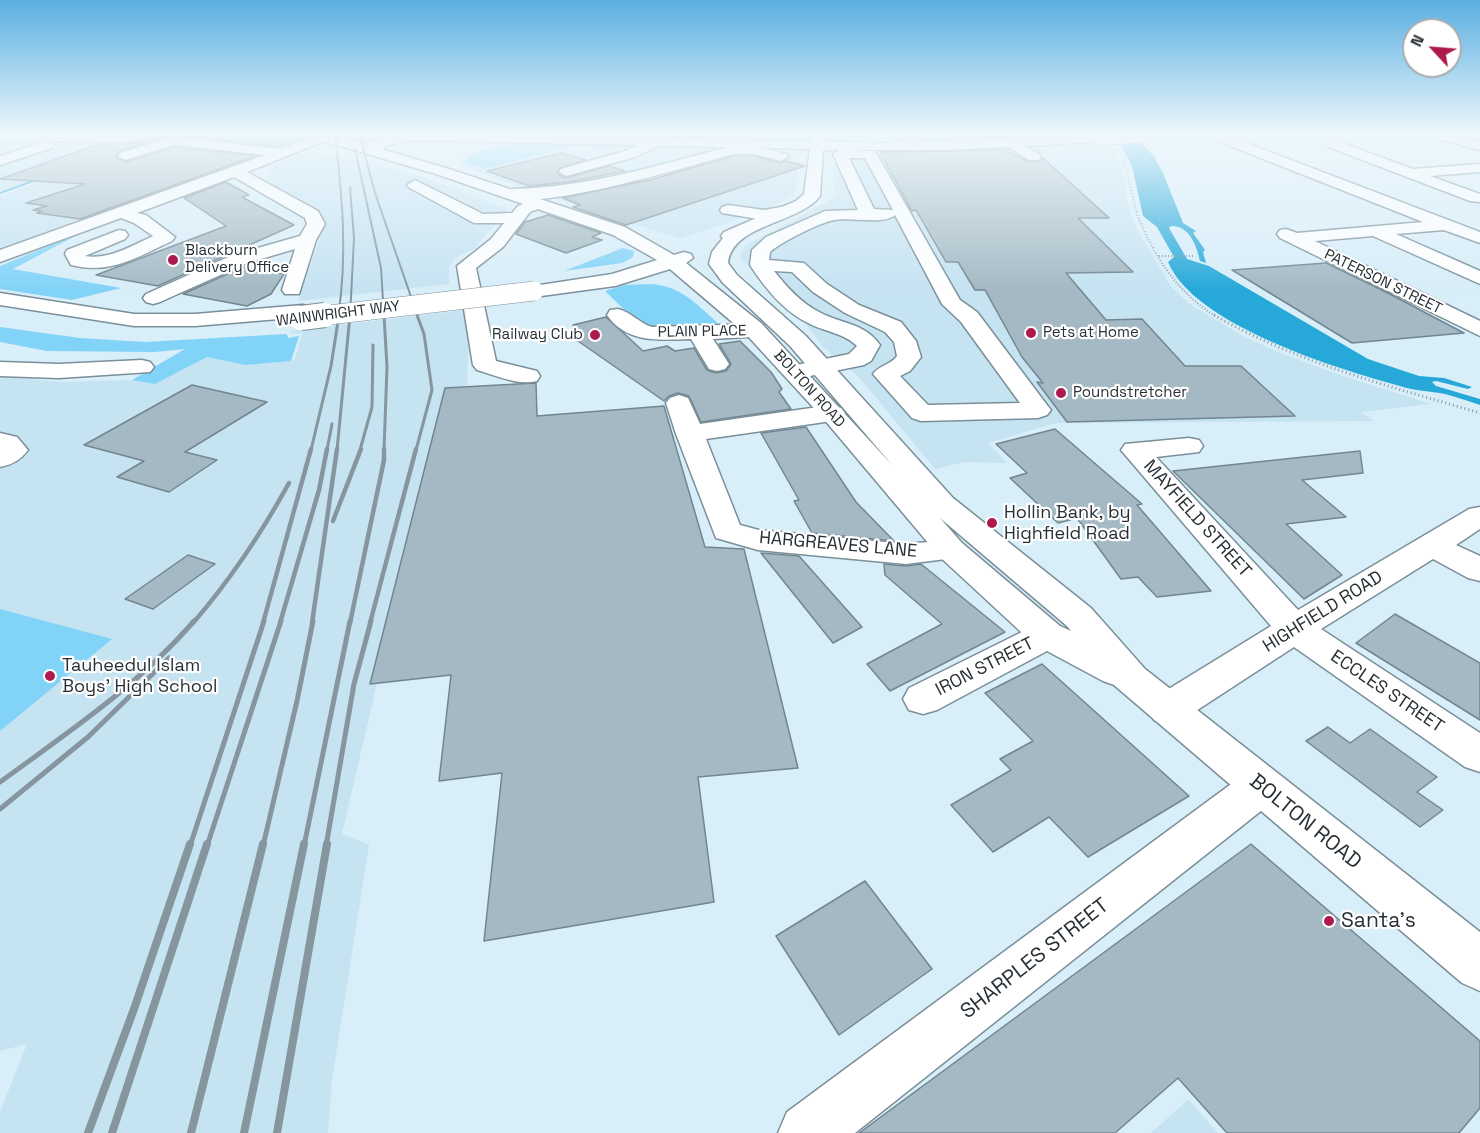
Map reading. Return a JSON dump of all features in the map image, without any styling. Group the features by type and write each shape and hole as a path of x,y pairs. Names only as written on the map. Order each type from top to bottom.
{"main road":[{"path":"0,256 196,186"},
{"path":"259,186 312,215 316,225 307,240 292,290"},
{"path":"416,186 478,225 517,218"},
{"name":"BOLTON ROAD","path":"503,186 512,194 537,204 619,231 650,249 808,369 942,504 1079,617 1131,679 1480,965"},
{"path":"560,211 565,196 596,186"},
{"path":"619,231 655,241 703,240 742,228 802,204 812,196 814,186"},
{"path":"855,186 868,214"},
{"path":"759,265 797,267 820,288 852,309 892,327 905,341 909,357 902,366 885,374 921,413 1038,410 969,317 952,304 888,186"},
{"path":"1350,186 1480,238"},
{"path":"1444,186 1478,198"},
{"path":"512,194 576,191"},
{"path":"1395,203 1478,198"},
{"path":"528,376 485,365 466,266 497,243 524,209 537,204"},
{"path":"1363,204 1480,257"},
{"path":"742,228 741,222 724,206 764,215 786,211"},
{"path":"121,213 152,227"},
{"path":"759,265 761,250 772,241 831,215 904,214"},
{"path":"1375,232 1446,225"},
{"name":"BOLTON ROAD","path":"742,228 728,243 718,259 718,264 730,279 798,341 808,369 832,413 951,550 1047,635 1131,679"},
{"name":"WAINWRIGHT WAY","path":"0,314 136,329 187,329 531,287 672,265 742,228"},
{"path":"1375,232 1480,278"},
{"name":"PATERSON STREET","path":"1375,232 1289,236 1480,329"},
{"path":"153,298 240,259 307,240"},
{"name":"WAINWRIGHT WAY","path":"607,276 644,257 650,249"},
{"path":"672,265 730,279"},
{"path":"759,265 802,310 813,318 862,335 869,345 863,356 856,360 808,369"},
{"path":"607,276 674,281 684,284 745,322"},
{"name":"WAINWRIGHT WAY","path":"0,299 134,320 195,320 302,315"},
{"name":"PLAIN PLACE","path":"618,315 632,328 641,332 663,334 698,333 745,322"},
{"path":"698,333 717,364"},
{"path":"0,369 59,371 142,367"},
{"path":"679,403 689,434 832,413"},
{"name":"HARGREAVES LANE","path":"689,434 727,531 758,540 906,554 951,550"},
{"path":"0,441 7,443 14,450 0,459"},
{"name":"MAYFIELD STREET","path":"1189,446 1135,450 1294,629"},
{"name":"HIGHFIELD ROAD","path":"1168,710 1294,629 1480,516"},
{"path":"1431,545 1480,570"},
{"name":"ECCLES STREET","path":"1294,629 1480,755"},
{"name":"IRON STREET","path":"923,699 1047,635"},
{"name":"SHARPLES STREET","path":"808,1133 1261,786"}],"path":[{"path":"1131,186 1136,209 1159,255 1180,289 1198,305 1246,333 1334,369 1480,413"},
{"path":"1159,255 1195,256"}],"shaded area":[{"path":"0,186 15,186 0,191"},
{"path":"28,186 186,186 0,252 0,196"},
{"path":"275,186 447,186 508,209 474,249 455,258 449,267 449,284 298,301 326,220 318,209"},
{"path":"517,186 796,186 795,195 764,210 680,239"},
{"path":"834,186 1126,186 1129,209 1137,229 1172,288 1191,305 1243,336 1278,352 1337,374 1431,404 1361,412 1374,421 1056,423 988,443 1007,463 965,462 935,469 859,377 822,346 811,330 753,266 741,262 740,254 745,246 836,197"},
{"path":"1136,186 1168,186 1183,223 1196,231 1193,233 1205,250 1203,252 1206,263 1200,261 1197,249 1187,233 1183,229 1171,226 1169,228 1187,259 1209,266 1368,359 1419,376 1444,378 1472,387 1468,389 1432,382 1436,386 1480,399 1480,405 1445,394 1406,388 1341,368 1306,356 1236,324 1206,306 1183,285 1168,262 1174,257 1157,227 1143,216"},
{"path":"83,232 13,269 121,288 72,300 0,289 0,266"},
{"path":"623,248 634,251 633,257 622,263 564,271"},
{"path":"652,284 680,292 718,323 700,328 642,327 605,291 624,285"},
{"path":"465,310 469,339 467,387 445,389 370,683 377,683 342,834 369,845 332,1080 328,1133 0,1133 0,1112 27,1044 0,1051 0,376 61,382 132,380 155,384 207,357 245,365 295,360 302,333 292,334 289,331"},
{"path":"0,327 80,338 145,342 287,334 288,338 299,336 291,361 245,365 207,357 155,384 132,380 185,349 155,352 47,351 0,342"},
{"name":"Tauheedul Islam Boys' High School","path":"0,609 112,639 0,731"},
{"path":"1188,1100 1218,1133 1151,1133"}],"building":[{"path":"79,186 172,186 80,219 37,213 41,211 33,210 47,206 26,203"},
{"path":"216,186 233,186 249,195 242,197 294,225 158,286 96,275 226,226 184,198"},
{"path":"621,186 745,186 626,225 573,207 580,205 563,198"},
{"path":"898,186 1074,186 1109,218 1078,218 1133,272 1066,273 1106,320 1142,319 1185,366 1241,366 1295,416 1067,422 1037,382 1043,383 1022,357 985,290 975,290 958,262 946,262 916,210 912,211"},
{"path":"548,215 601,233 592,237 602,240 566,253 516,234 525,222"},
{"path":"1326,263 1464,333 1352,343 1232,270"},
{"path":"243,267 284,274 271,294 247,306 183,294"},
{"path":"606,317 643,351 667,346 675,351 694,348 707,370 716,373 726,371 731,364 719,344 740,341 771,372 782,389 779,392 791,409 701,422 689,396 678,393 669,396 664,401 568,334 579,331 573,325"},
{"path":"536,383 537,416 664,406 705,547 744,549 798,768 698,777 714,902 484,941 502,773 439,781 451,675 370,684 445,388"},
{"path":"192,385 267,402 185,452 217,460 169,492 117,477 144,461 84,445"},
{"path":"806,427 856,502 894,541 812,533 794,501 799,500 761,433"},
{"path":"1055,429 1142,504 1137,505 1211,591 1157,597 1138,577 1121,579 1077,518 1058,523 1010,478 1027,473 996,444"},
{"path":"1360,451 1363,473 1302,480 1346,517 1286,524 1342,575 1304,599 1173,471"},
{"path":"761,553 799,556 862,627 833,643"},
{"path":"188,555 215,564 153,609 125,599"},
{"path":"884,564 906,566 921,564 1005,632 890,691 867,664 942,624 885,575"},
{"path":"1395,614 1480,663 1480,720 1356,643"},
{"path":"1042,664 1189,796 1088,857 1049,817 993,852 951,805 1011,770 1000,759 1033,741 985,693"},
{"path":"1328,727 1350,743 1370,729 1437,777 1417,792 1443,810 1420,827 1306,741"},
{"path":"1251,844 1480,1041 1480,1108 1459,1133 1227,1133 1178,1078 1115,1133 859,1133"},
{"path":"865,881 932,969 839,1035 776,936"}],"waterway":[{"path":"0,193 20,186"}],"railway":[{"path":"338,317 343,271 340,186"},
{"path":"363,186 381,268 384,317"},
{"path":"373,186 418,317"},
{"path":"350,187 354,238 350,317"},
{"path":"311,450 331,366 339,315"},
{"path":"337,450 350,315"},
{"path":"384,315 387,367 384,450"},
{"path":"416,450 432,390 424,334 417,315"},
{"path":"360,450 372,407 373,345"},
{"path":"327,450 332,424"},
{"path":"263,623 311,449"},
{"path":"280,623 319,490 327,449"},
{"path":"312,623 337,449"},
{"path":"333,521 361,449"},
{"path":"370,623 416,449"},
{"path":"350,623 384,460 384,450"},
{"path":"193,623 245,556 289,483"},
{"path":"0,782 102,707 150,666 194,621"},
{"path":"190,846 264,621"},
{"path":"207,846 281,621"},
{"path":"263,846 313,621"},
{"path":"304,846 350,621"},
{"path":"326,846 354,684 371,621"},
{"path":"0,809 88,737 169,658"},
{"path":"88,1133 134,1009 190,844"},
{"path":"112,1133 207,844"},
{"path":"191,1133 263,844"},
{"path":"244,1133 304,844"},
{"path":"277,1133 327,844"}],"place":[{"name":"Blackburn Delivery Office","path":"173,260"},
{"name":"Pets at Home","path":"1031,333"},
{"name":"Railway Club","path":"595,335"},
{"name":"Poundstretcher","path":"1061,393"},
{"name":"Hollin Bank, by Highfield Road","path":"992,523"},
{"name":"Tauheedul Islam Boys' High School","path":"50,676"},
{"name":"Santa's","path":"1329,921"}]}
